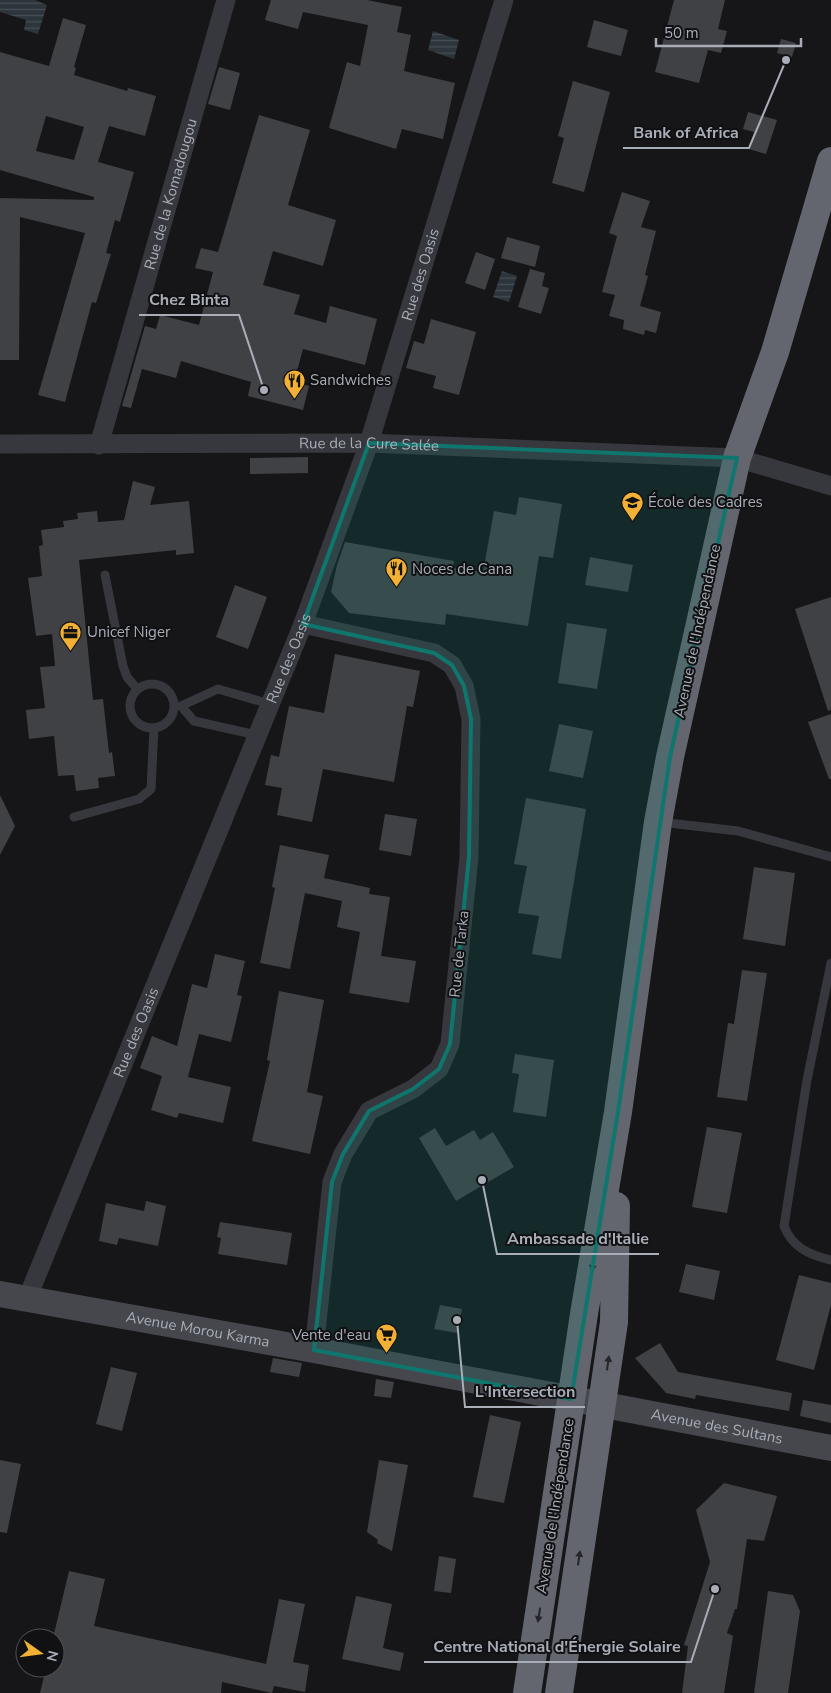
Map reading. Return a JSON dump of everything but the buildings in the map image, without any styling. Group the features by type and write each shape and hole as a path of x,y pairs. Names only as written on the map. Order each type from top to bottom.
{"highway":[{"name":"Avenue de l'Indépendance","path":"527,1693 571,1399 618,1112 658,822 670,757 737,458 775,352 831,161"},
{"name":"Avenue de l'Indépendance","path":"559,1693 614,1322 618,1112"}],"street":[{"name":"Rue de la Komadougou","path":"98,445 226,0"},
{"name":"Rue des Oasis","path":"27,1299 303,624 369,443 504,0"},
{"name":"Rue de la Cure Salée","path":"0,444 369,443 737,458 831,486"},
{"name":"Rue de Tarka","path":"303,624 434,653 452,665 464,686 471,719 469,857 450,1044 439,1069 413,1089 369,1112 343,1154 332,1182 314,1350"},
{"name":"Avenue Morou Karma","path":"0,1294 314,1350 601,1405"},
{"name":"Avenue des Sultans","path":"601,1405 831,1448"}],"lane":[{"path":"105,574 123,666 127,677 137,689"},
{"path":"257,736 194,722 178,705 164,687 150,684 137,689 130,702 132,717 143,727 154,728 165,725 178,705 218,690 270,704"},
{"path":"74,817 139,799 151,789 154,728"},
{"path":"658,822 738,832 831,857"},
{"path":"831,963 807,1080 784,1226 789,1239 797,1247 819,1258 831,1260"}],"highlighted area":[{"path":"369,443 737,458 670,757 618,1112 571,1399 314,1350 332,1182 343,1154 369,1111 413,1089 439,1069 450,1044 469,857 471,719 464,686 452,665 434,653 303,624"}],"shaded area":[{"path":"0,0 35,0 47,5 38,34 24,30 26,20 0,12"},
{"path":"433,31 459,40 454,59 428,50"},
{"path":"502,271 517,276 509,302 493,297"}],"place":[{"name":"Bank of Africa","path":"786,60"},
{"name":"Chez Binta","path":"264,390"},
{"name":"Sandwiches","path":"294,399"},
{"name":"École des Cadres","path":"632,521"},
{"name":"Noces de Cana","path":"396,588"},
{"name":"Unicef Niger","path":"71,651"},
{"name":"Ambassade d'Italie","path":"482,1180"},
{"name":"L'Intersection","path":"457,1320"},
{"name":"Vente d'eau","path":"387,1354"},
{"name":"Centre National d'Énergie Solaire","path":"715,1589"}]}
